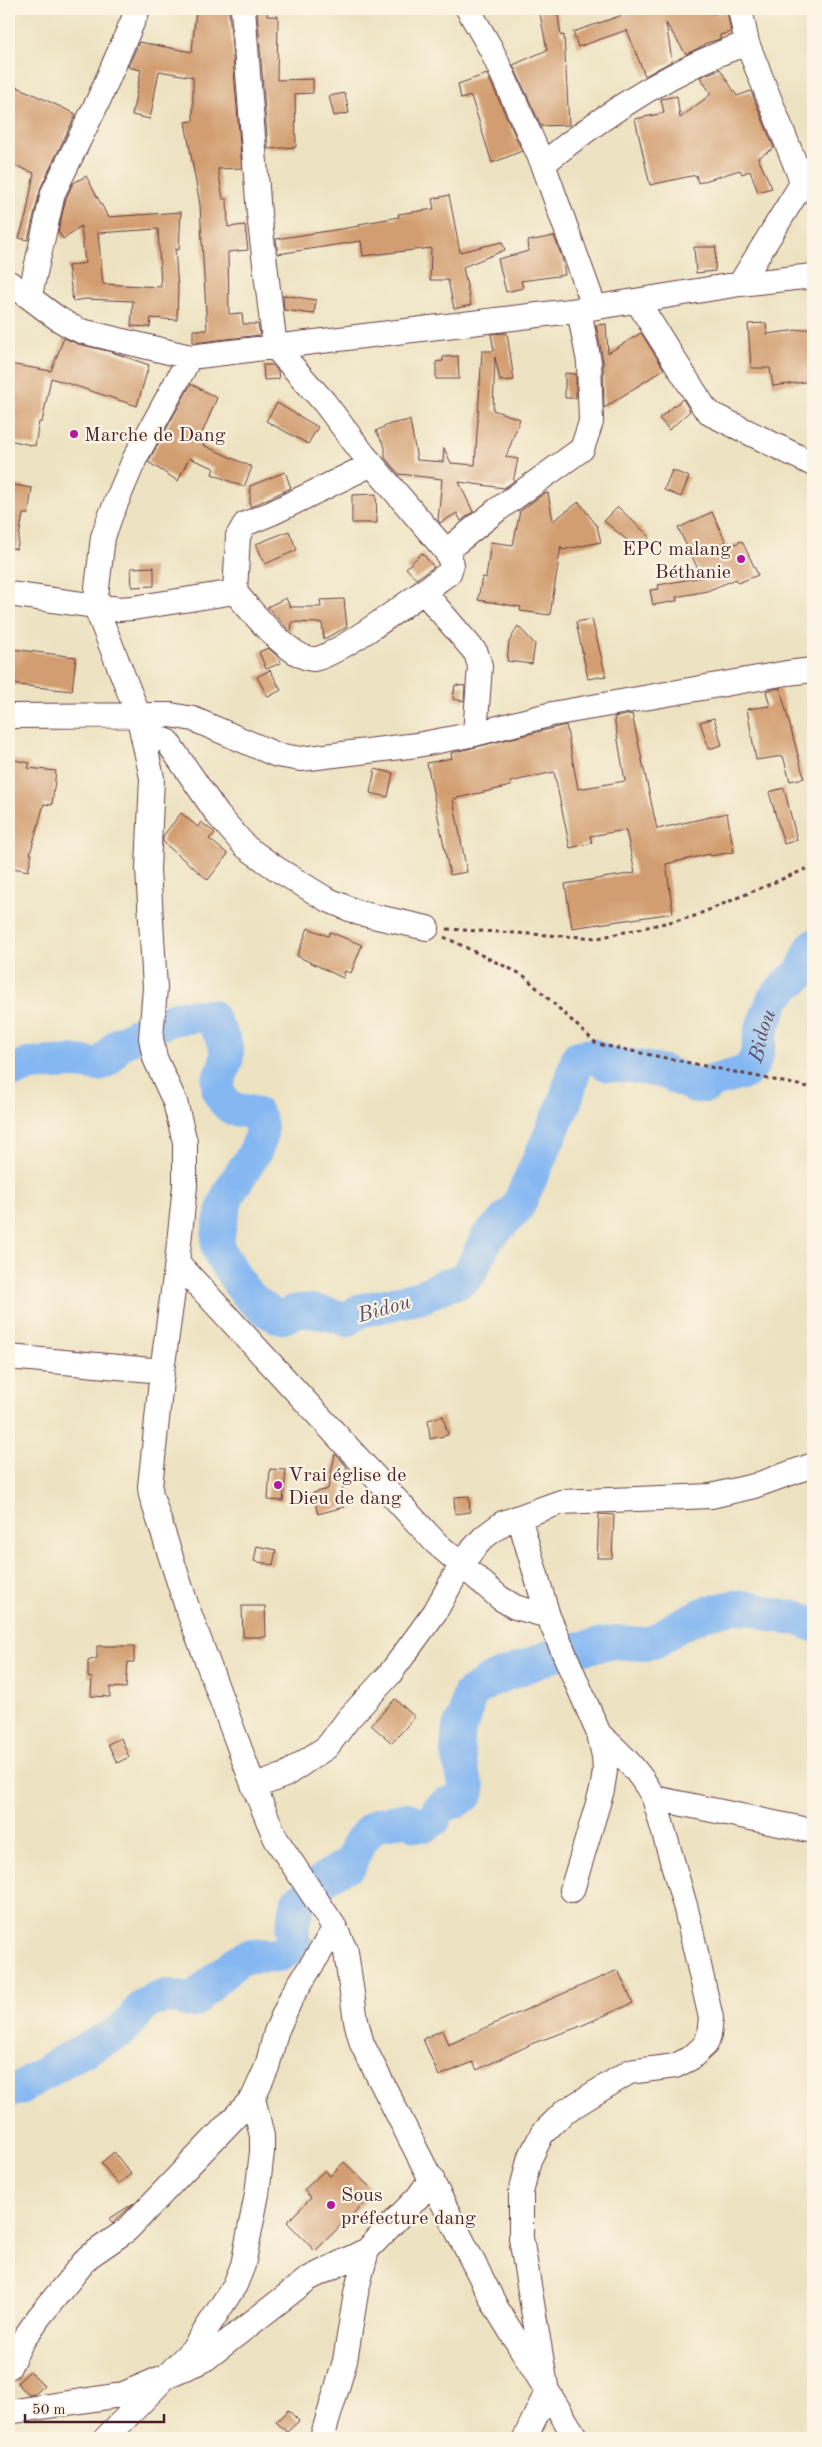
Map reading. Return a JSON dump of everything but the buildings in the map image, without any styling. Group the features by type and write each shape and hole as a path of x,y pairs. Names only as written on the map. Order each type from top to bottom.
{"street":[{"path":"30,296 53,194 99,99 138,9"},
{"path":"243,9 258,204 275,347 324,402 372,464 446,551 452,564 449,573 342,647 313,659 304,656 283,642 263,625 235,592 238,536 245,524 272,513 372,464"},
{"path":"446,551 497,510 582,449 591,422 586,308 543,164 490,49 468,9"},
{"path":"740,9 747,43 808,173 740,284"},
{"path":"543,164 569,142 647,92 711,56 747,43"},
{"path":"9,283 30,296 65,324 82,331 190,357 586,308 740,284 813,276"},
{"path":"637,301 704,407 711,414 813,464"},
{"path":"190,357 135,458 110,517 103,537 95,605 140,724 152,778 148,870 156,988 151,1038 155,1058 175,1102 185,1142 185,1186 162,1371 150,1492 187,1607 254,1787 276,1839 335,1928 346,1952 356,2021 362,2044 407,2134 432,2178 497,2309 576,2438"},
{"path":"9,594 133,608 235,592"},
{"path":"422,592 476,653 480,666 475,734"},
{"path":"9,716 140,724 171,715 193,719 277,755 301,759 417,745 475,734 552,714 813,670"},
{"path":"140,724 154,735 167,741 218,815 246,847 277,869 326,899 359,914 426,928"},
{"path":"177,1262 436,1543 515,1607 548,1616"},
{"path":"9,1357 162,1371"},
{"path":"254,1787 286,1775 327,1747 389,1675 435,1612 461,1564 484,1537 503,1523 561,1502 710,1496 754,1486 813,1465"},
{"path":"519,1517 548,1616 599,1734 605,1771 602,1790 572,1890"},
{"path":"525,2438 547,2392 521,2238 521,2194 529,2160 542,2134 564,2112 629,2072 675,2066 692,2058 706,2044 711,2018 686,1909 654,1798 645,1781 628,1760 599,1734"},
{"path":"654,1798 813,1831"},
{"path":"9,2367 21,2343 77,2269 88,2257 127,2230 253,2098 267,2067 276,2032 292,1996 335,1928"},
{"path":"87,2401 107,2436 194,2348 235,2285 243,2264 257,2194 262,2152 262,2136 253,2098"},
{"path":"9,2412 121,2395 173,2371 204,2360 308,2279 368,2250 418,2197 432,2178"},
{"path":"322,2438 344,2361 356,2293 368,2250"}],"path":[{"path":"426,928 598,938 692,917 813,866"},
{"path":"426,928 523,975 597,1044 813,1088"}],"waterway":[{"name":"Bidou","path":"9,1069 16,1070 31,1064 76,1062 98,1065 107,1060 118,1045 141,1032 175,1018 211,1016 227,1051 227,1058 218,1083 221,1097 231,1107 257,1115 261,1125 261,1135 254,1154 226,1201 218,1245 223,1260 245,1292 257,1303 279,1317 299,1311 313,1311 347,1320 359,1311 421,1297 443,1286 461,1281 469,1274 487,1238 517,1208 565,1102 578,1057 592,1055 609,1065 632,1066 664,1072 695,1086 707,1086 714,1081 746,1072 753,1064 757,1054 761,1031 774,998 788,983 800,975 813,946"},
{"path":"9,2090 19,2089 60,2063 119,2032 142,2007 153,2000 168,1996 193,2001 219,1976 240,1960 246,1957 279,1954 290,1948 294,1941 292,1930 298,1901 336,1871 350,1864 359,1843 371,1829 379,1824 408,1819 417,1825 426,1825 434,1820 438,1811 444,1805 457,1801 467,1794 468,1788 463,1776 457,1748 459,1728 465,1716 469,1695 489,1681 562,1652 615,1642 644,1644 656,1641 678,1626 703,1614 733,1607 753,1608 773,1615 798,1618 813,1625"}],"place":[{"name":"Marche de Dang","path":"74,434"},
{"name":"EPC malang Béthanie","path":"741,559"},
{"name":"Vrai église de Dieu de dang","path":"278,1485"},
{"name":"Sous préfecture dang","path":"331,2205"}]}
